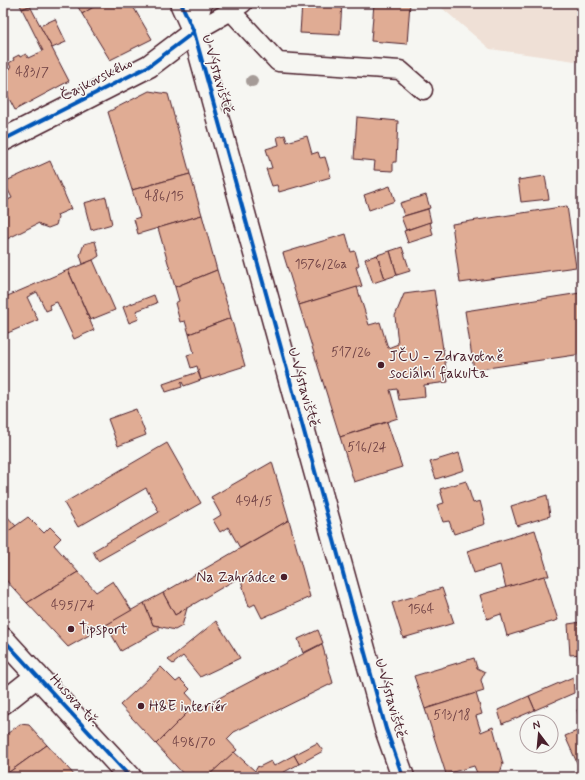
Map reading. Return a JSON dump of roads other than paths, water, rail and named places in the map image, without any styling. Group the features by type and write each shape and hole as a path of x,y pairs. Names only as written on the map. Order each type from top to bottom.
{"street":[{"name":"U Výstaviště","path":"181,3 194,32 386,729 403,777"},
{"name":"Čajkovského","path":"3,140 149,66 194,32"},
{"name":"Husova tř.","path":"3,639 130,777"},
{"path":"3,703 37,676"}],"lane":[{"path":"194,32 203,3"},
{"path":"237,7 278,62 400,70 423,90"},
{"name":"Čajkovského","path":"194,32 237,7"}],"place":[{"name":"JČU - Zdravotně sociální fakulta","path":"381,365"},
{"name":"Na Zahrádce","path":"284,577"},
{"name":"Tipsport","path":"71,629"},
{"name":"H&E interiér","path":"141,706"}]}
